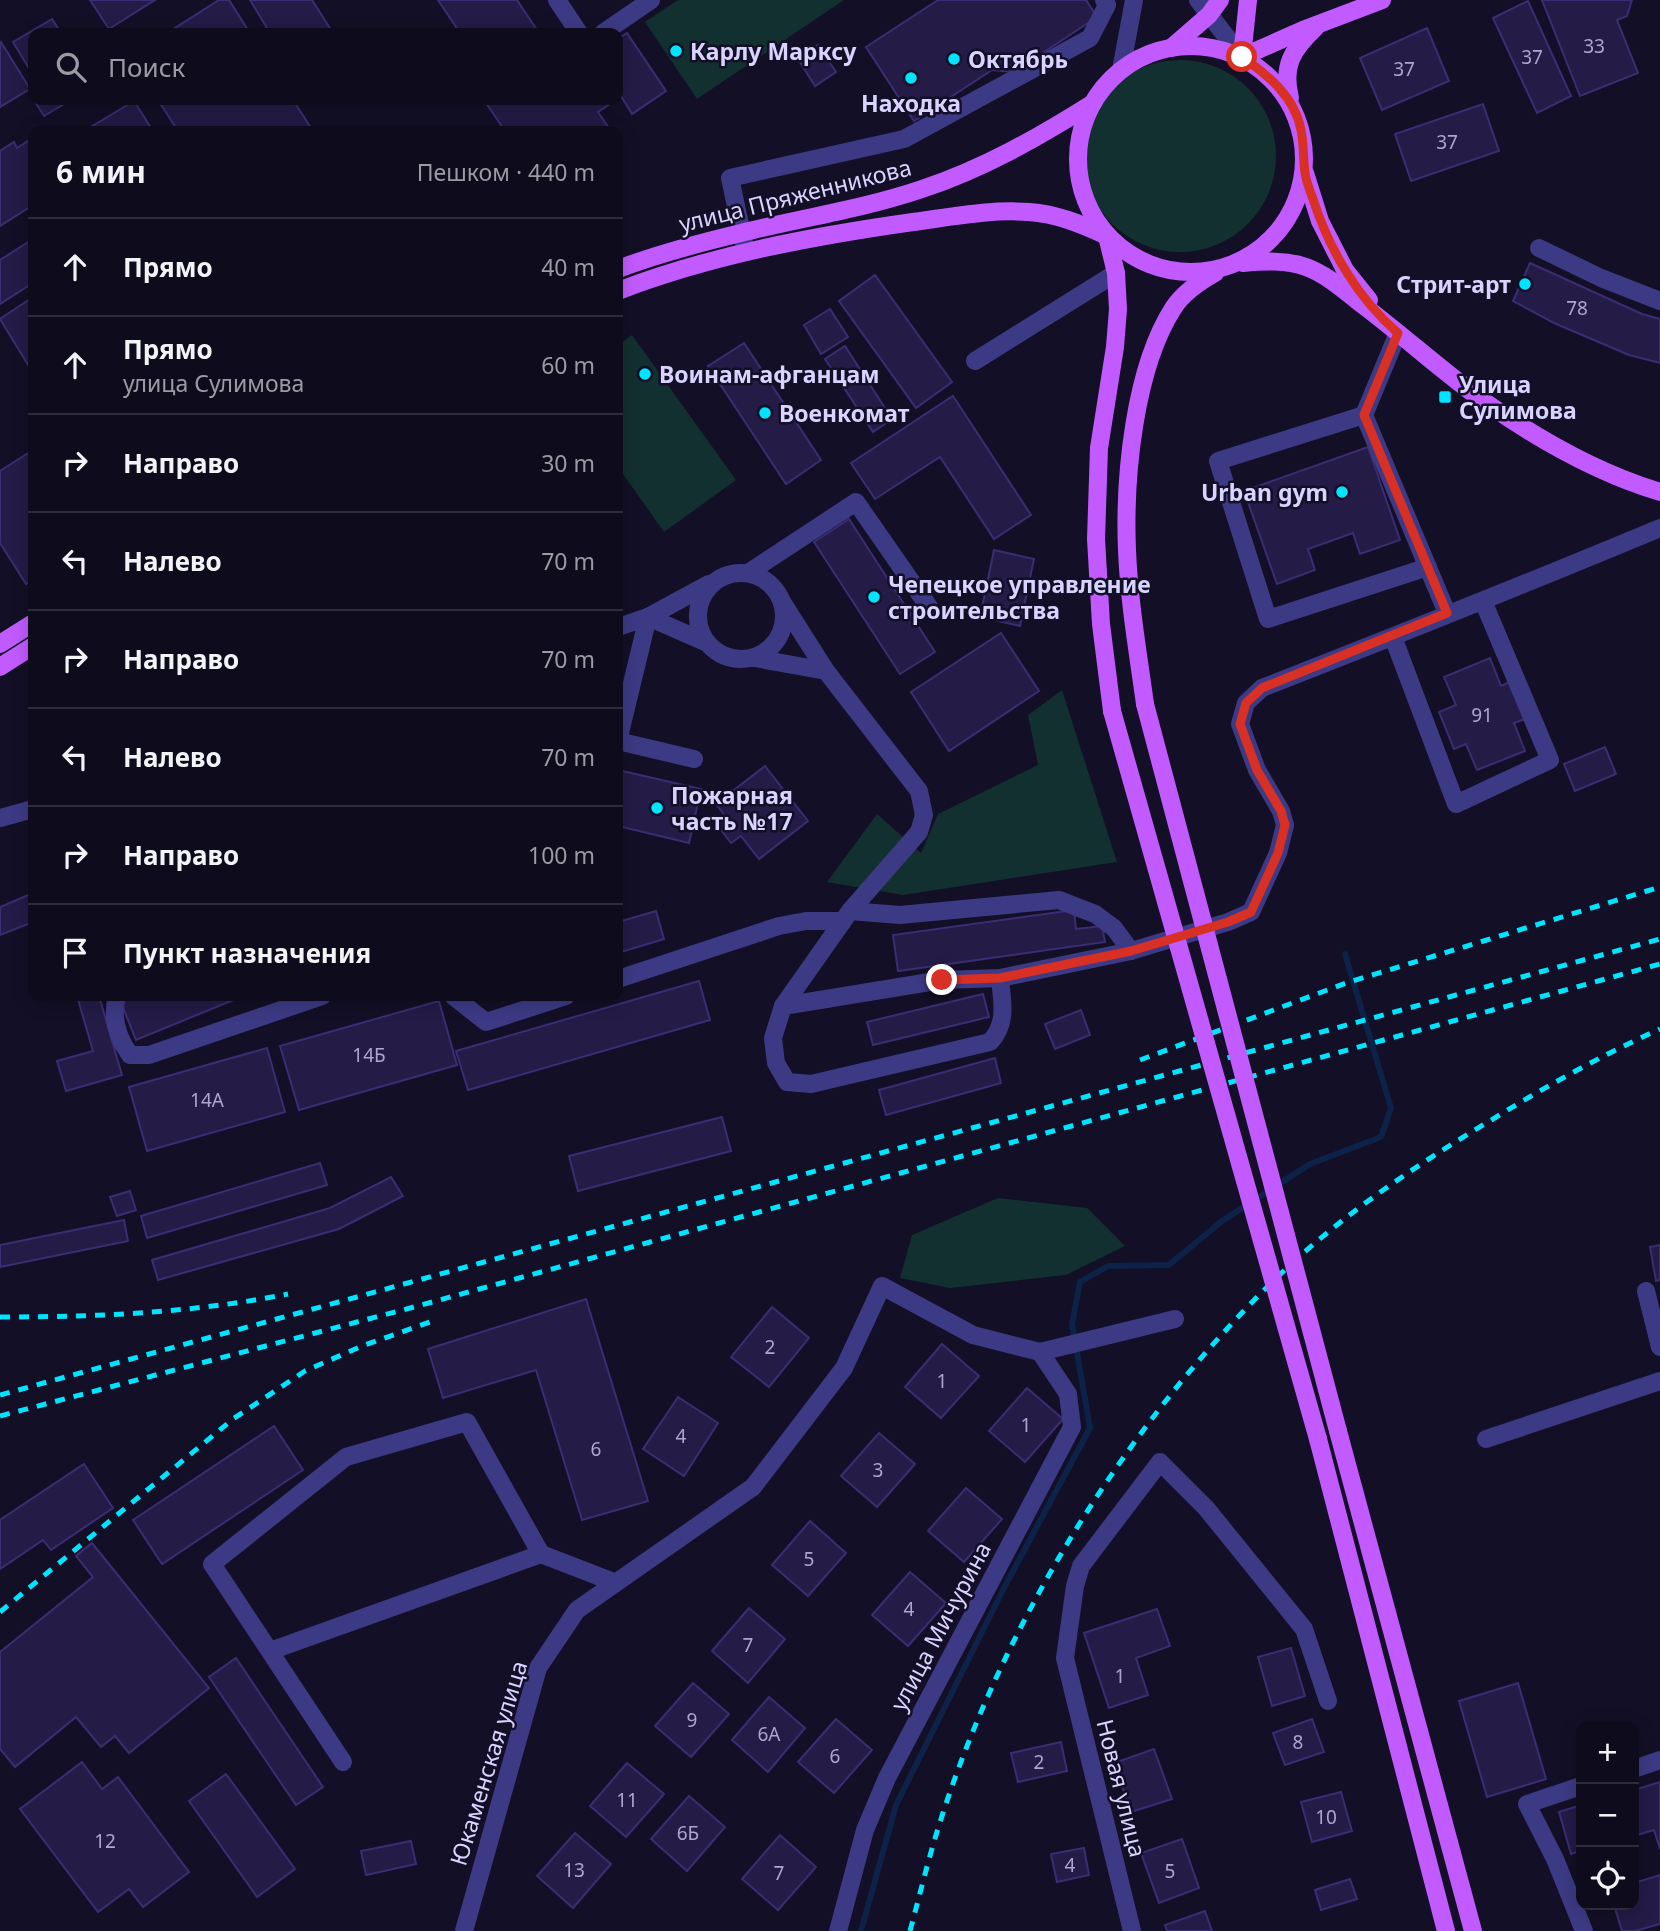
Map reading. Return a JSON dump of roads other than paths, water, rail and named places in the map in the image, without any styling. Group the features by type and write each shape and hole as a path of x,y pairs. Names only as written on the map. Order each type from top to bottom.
{"main road":[{"path":"1242,57 1248,0"},
{"path":"1242,57 1382,0"},
{"path":"1171,48 1209,5"},
{"path":"1317,25 1296,49 1287,67 1286,84 1301,127 1305,173 1320,221 1345,270 1392,328"},
{"path":"1292,105 1269,76 1242,57 1211,47 1171,48 1150,54 1121,70 1105,85 1093,103 1081,132 1078,164 1085,199 1095,219 1122,250 1144,263 1170,271 1193,273 1286,262 1306,267 1328,278 1484,401 1549,444 1638,485 1660,492"},
{"name":"улица Пряженникова","path":"623,267 658,254 863,206 923,189 983,165 1040,136 1093,103"},
{"path":"1305,173 1299,196 1283,227 1259,251 1200,282 1175,305 1149,359 1140,392 1130,467 1127,548 1145,704 1473,1931"},
{"name":"улица Пряженникова","path":"623,289 681,270 746,254 865,229 974,214 1042,214 1075,221 1108,236"},
{"path":"1108,236 1116,273 1118,309 1115,347 1099,448 1096,539 1101,624 1112,711 1318,1439 1446,1931"},
{"path":"0,644 28,626"},
{"path":"0,667 28,649"}],"street":[{"path":"557,0 576,28"},
{"path":"610,28 651,0"},
{"path":"746,254 730,178 904,139 1090,38 1107,5 1104,0"},
{"path":"1121,70 1134,0"},
{"path":"1209,5 1242,57"},
{"path":"1539,248 1601,278 1660,301"},
{"path":"975,361 1116,273"},
{"path":"1392,328 1364,415 1447,613"},
{"path":"1364,415 1218,461 1268,619 1428,566"},
{"path":"748,573 856,502 929,607"},
{"path":"783,1006 942,980 1000,978 1131,951 1228,922 1251,912 1278,853 1285,825 1281,811 1257,770 1240,724 1246,703 1262,688 1660,528"},
{"path":"623,625 648,617 733,574 748,573 768,582 826,671 919,791 924,815 919,832 846,916 783,1006 773,1038 776,1063 787,1082 811,1084 990,1042 1000,1031 1003,1007 1000,978"},
{"path":"719,579 707,589 697,615 705,642 715,652 727,658 755,658 826,671"},
{"path":"755,658 777,642 783,629 785,614 781,600"},
{"path":"1393,637 1456,804 1550,760 1483,601"},
{"path":"648,617 705,642"},
{"path":"623,720 648,617"},
{"path":"623,742 694,759"},
{"path":"0,818 28,810"},
{"path":"623,977 779,926 806,921 1059,900 1095,914 1114,928 1131,951"},
{"path":"115,1001 113,1008 119,1039 130,1055 149,1055 308,1001"},
{"path":"459,1001 486,1022 551,1001"},
{"name":"Юкаменская улица","path":"464,1931 538,1668 577,1610 753,1487 844,1368 882,1286 972,1335 1040,1352"},
{"path":"1646,1291 1660,1347"},
{"path":"1040,1352 1175,1319"},
{"name":"улица Мичурина","path":"838,1931 864,1829 887,1778 1072,1427 1068,1394 1040,1352"},
{"path":"1486,1439 1660,1381"},
{"path":"343,1762 212,1564 346,1457 467,1422 541,1554 616,1583"},
{"name":"Новая улица","path":"1132,1931 1065,1658 1075,1586 1081,1566 1160,1462 1206,1507 1304,1629 1328,1701"},
{"path":"270,1651 541,1554"},
{"path":"1639,1767 1660,1760"},
{"path":"1576,1788 1527,1804 1555,1859 1584,1931"}],"waterway":[{"path":"861,1931 896,1805 1005,1586 1090,1428 1072,1324 1080,1282 1108,1266 1169,1265 1222,1221 1310,1164 1381,1137 1391,1108 1345,954"}],"railway":[{"path":"1140,1060 1346,983 1660,887"},
{"path":"0,1395 1660,939"},
{"path":"0,1416 414,1307 1660,964"},
{"path":"910,1931 941,1819 968,1743 1001,1667 1039,1593 1081,1521 1128,1451 1179,1385 1233,1322 1290,1265 1385,1189 1436,1154 1530,1097 1594,1061 1660,1029"},
{"path":"0,1317 144,1313 216,1306 288,1294"},
{"path":"0,1612 233,1419 305,1371 362,1346 430,1322"}],"place":[{"name":"Карлу Марксу","path":"676,51"},
{"name":"Октябрь","path":"954,59"},
{"name":"Находка","path":"911,78"},
{"name":"Стрит-арт","path":"1525,284"},
{"name":"Воинам-афганцам","path":"645,374"},
{"name":"Улица Сулимова","path":"1445,397"},
{"name":"Военкомат","path":"765,413"},
{"name":"Urban gym","path":"1342,492"},
{"name":"Чепецкое управление строительства","path":"874,597"},
{"name":"Пожарная часть №17","path":"657,808"}]}
